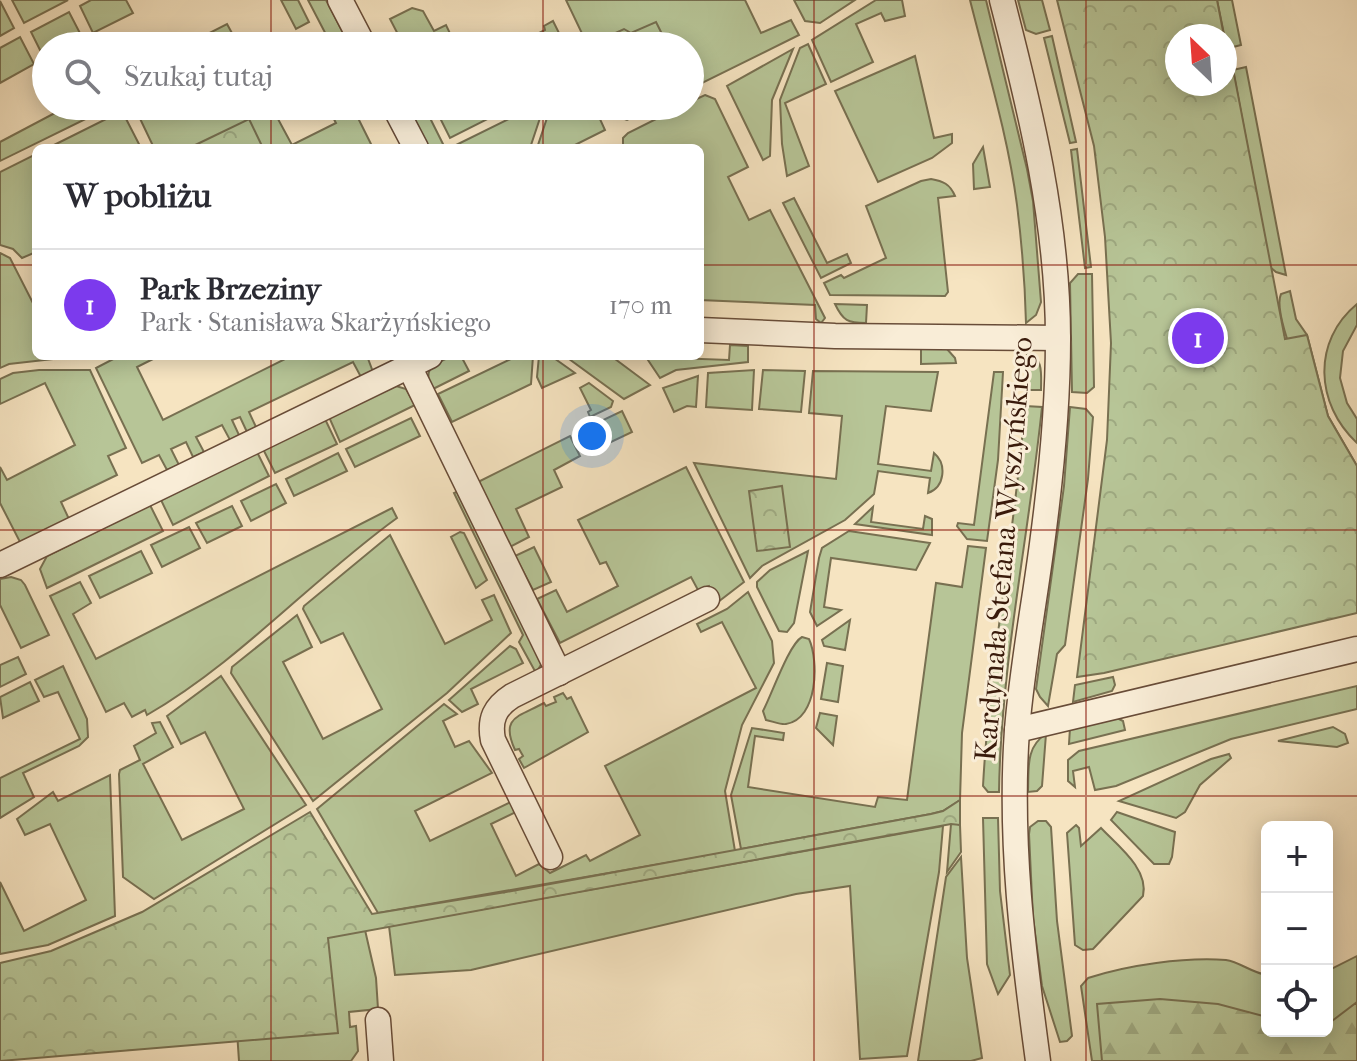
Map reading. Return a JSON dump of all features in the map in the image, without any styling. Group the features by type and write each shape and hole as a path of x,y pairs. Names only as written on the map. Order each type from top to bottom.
{"street":[{"path":"340,0 357,32"},
{"name":"Kardynała Stefana Wyszyńskiego","path":"1002,0 1041,160 1053,248 1058,338 1045,518 1023,663 1013,812 1022,940 1038,1061"},
{"path":"401,120 414,144"},
{"path":"704,330 835,336 1058,338"},
{"path":"0,565 419,361 559,673"},
{"path":"550,857 493,740 491,722 498,706 707,599"},
{"path":"1017,730 1357,649"},
{"path":"378,1020 381,1061"}],"green space":[{"path":"12,0 68,0 24,23"},
{"path":"91,0 126,0 133,13 93,32 80,6"},
{"path":"281,0 298,0 309,22 296,29"},
{"path":"308,0 326,0 343,32 325,32"},
{"path":"566,0 745,0 761,33 791,20 799,35 704,82 704,32 581,32"},
{"path":"794,0 855,0 820,23 805,21"},
{"path":"876,0 902,0 905,16 885,21 881,13 856,24 873,62 831,82 812,40"},
{"path":"970,0 986,0 1033,201 1041,302 1036,315 1026,323 1022,249 1013,179"},
{"path":"1018,0 1042,0 1050,30 1036,34 1026,30"},
{"path":"1057,0 1217,0 1222,24 1165,24 1165,96 1237,96 1237,90 1285,339 1307,335 1328,416 1357,466 1357,613 1077,677 1107,440 1111,343 1105,237 1094,146"},
{"path":"1217,0 1232,0 1237,24 1222,24"},
{"path":"0,1 14,28 0,36"},
{"path":"412,8 423,11 434,31 446,25 449,32 397,32 390,19"},
{"path":"69,12 79,32 32,34"},
{"path":"553,21 558,32 541,32 545,30 544,26"},
{"path":"656,22 661,32 633,32"},
{"path":"227,24 231,32 211,32"},
{"path":"1237,25 1241,45 1237,46"},
{"path":"1052,36 1076,142 1070,143 1044,38"},
{"path":"20,37 32,65 0,83 0,48"},
{"path":"808,44 826,84 785,103 809,166 787,176 780,100 800,48"},
{"path":"793,49 772,100 770,156 763,160 727,86"},
{"path":"915,56 934,138 952,134 952,143 932,158 878,182 835,91"},
{"path":"1246,67 1286,275 1270,267 1237,91 1237,69"},
{"path":"704,95 715,99 748,167 728,177 749,220 770,210 825,318 821,323 816,319 815,305 704,300 704,144 623,144 623,138 628,133 654,120 704,120"},
{"path":"42,120 83,120 0,161 0,142"},
{"path":"104,120 127,120 139,144 56,144"},
{"path":"141,120 279,120 291,144 152,144"},
{"path":"249,120 261,144 197,144"},
{"path":"334,120 359,120 371,144 294,144 336,123"},
{"path":"412,120 431,120 443,144 424,144"},
{"path":"441,120 485,120 450,138"},
{"path":"507,120 539,120 531,144 458,144"},
{"path":"546,120 600,120 605,130 577,144 538,144"},
{"path":"983,147 990,187 974,189 973,164"},
{"path":"1077,149 1091,267 1085,268 1071,150"},
{"path":"32,156 32,254 22,258 13,249 0,245 0,172"},
{"path":"931,179 946,184 955,196 938,198 948,292 945,296 830,295 824,283 841,275 844,278 886,258 866,206"},
{"path":"794,198 827,263 847,254 851,263 821,278 783,203"},
{"path":"0,253 10,258 32,301 32,360 44,360 0,368"},
{"path":"1078,274 1092,274 1094,387 1087,393 1072,392 1070,283"},
{"path":"1290,291 1296,319 1307,335 1328,416 1357,466 1357,502 1308,395 1285,333 1280,309 1281,294"},
{"path":"835,304 867,305 866,323 847,320"},
{"path":"1357,304 1357,325 1343,351 1340,378 1347,403 1357,419 1357,443 1333,410 1324,373 1332,336 1342,319"},
{"path":"730,345 748,346 748,362 676,370 660,378 648,360 704,359 729,360"},
{"path":"921,346 947,349 956,363 921,364"},
{"path":"1027,351 1039,363 1041,390 1026,390"},
{"path":"111,360 151,360 137,367 163,420 283,360 368,360 373,372 361,377 353,362 249,412 256,427 247,432 240,417 232,420 239,435 230,440 222,425 196,437 204,452 193,457 186,442 171,449 179,465 167,470 159,455 142,463 96,368"},
{"path":"463,360 469,371 431,390 429,371 440,362"},
{"path":"509,360 533,360 531,384 452,422 438,394"},
{"path":"539,360 557,360 575,373 542,388 537,377"},
{"path":"570,360 616,360 650,385 624,399"},
{"path":"90,370 126,448 108,456 117,475 61,502 69,519 21,544 0,503 0,467 7,480 75,445 45,383 0,404 0,379 13,373"},
{"path":"754,370 752,410 706,407 708,373"},
{"path":"763,370 805,371 801,412 759,409"},
{"path":"813,371 938,372 931,411 886,406 878,464 931,471 934,453 941,463 941,481 928,493 930,478 878,471 874,494 845,520 762,566 750,578 694,463 836,479 842,416 809,413"},
{"path":"994,372 1003,372 998,460 987,541 967,539 957,526 958,523 974,525"},
{"path":"698,376 696,407 687,406 674,412 663,388"},
{"path":"589,383 613,401 611,407 590,417 588,412 591,410 580,388"},
{"path":"396,386 406,389 415,405 340,442 329,417"},
{"path":"1025,406 1042,407 1010,647 999,792 988,792 983,786 986,738"},
{"path":"1070,407 1086,409 1093,417 1088,479 1065,645 1057,654 1048,706 1036,689 1064,486"},
{"path":"622,411 632,432 588,453 578,432"},
{"path":"411,418 420,436 355,467 346,449"},
{"path":"325,419 337,444 275,473 263,449"},
{"path":"570,436 580,456 554,470 562,487 516,509 529,537 510,547 478,482"},
{"path":"257,452 269,476 173,525 161,500"},
{"path":"338,453 347,471 294,496 286,479"},
{"path":"686,467 744,582 718,602 709,586 698,590 691,577 560,643 537,599 556,590 567,612 618,586 606,562 600,564 578,520"},
{"path":"276,484 286,503 251,521 241,501"},
{"path":"782,486 790,547 757,551 749,491"},
{"path":"459,491 542,663 536,673 519,642 523,635 454,493"},
{"path":"150,505 163,531 47,588 40,569 47,556"},
{"path":"232,506 242,526 207,543 196,523"},
{"path":"873,507 871,522 923,529 925,516 932,519 932,535 855,524"},
{"path":"392,508 397,518 213,671 147,715 145,710 132,717 124,703 106,712 50,596 80,582 91,603 73,614 96,659"},
{"path":"189,527 200,548 162,567 151,545"},
{"path":"849,531 930,543 916,570 831,558 824,607 841,610 817,626 810,612 822,548"},
{"path":"464,533 487,580 476,588 451,537"},
{"path":"390,535 445,644 492,620 482,600 494,595 511,633 447,693 313,801 231,673 232,667 297,615 312,647 283,662 323,739 382,709 343,633 321,643 303,609"},
{"path":"968,546 986,548 962,733 960,800 943,811 931,814 741,849 731,795 752,728 784,733 783,740 755,736 748,787 875,807 878,797 907,800 936,583 962,587"},
{"path":"534,547 551,582 533,590 515,556"},
{"path":"141,551 152,573 100,598 89,576"},
{"path":"808,551 794,623 787,632 779,631 757,582 770,570"},
{"path":"11,577 25,585 49,635 21,648 0,605 0,579"},
{"path":"748,592 772,641 774,663 742,725 725,791 735,851 378,913 317,809 444,704 457,714 443,721 455,747 469,741 492,773 415,811 430,841 513,801 514,813 491,824 516,876 539,864 550,873 586,855 590,861 640,835 605,766 756,688 722,622 701,632 697,624 727,609"},
{"path":"850,620 845,650 824,646 822,640"},
{"path":"802,637 809,639 814,661 810,701 797,720 784,724 766,720 763,711 786,659"},
{"path":"510,646 516,649 523,663 471,689 478,704 462,712 449,700"},
{"path":"18,657 26,674 0,687 0,665"},
{"path":"827,663 843,666 838,702 821,699"},
{"path":"63,666 87,719 88,737 79,746 23,773 34,797 0,818 0,778 80,739 58,692 44,697 35,680"},
{"path":"221,676 306,805 154,899 123,877 120,770 140,760 134,746 156,733 152,723 160,722 173,747 143,764 182,840 244,809 205,732 181,744 167,716"},
{"path":"1113,677 1115,685 1112,691 1073,702 1075,685"},
{"path":"30,682 39,701 3,718 0,697"},
{"path":"1357,686 1357,709 1231,739 1116,786 1095,790 1089,767 1073,771 1075,787 1068,781 1068,760 1079,751"},
{"path":"563,693 567,699 571,697 588,732 524,768 519,759 523,756 519,749 515,750 511,739 511,724 514,719 544,703 546,706 556,702 554,697"},
{"path":"820,713 837,716 833,745 816,728"},
{"path":"1117,718 1123,721 1125,730 1069,744 1070,728"},
{"path":"1333,727 1345,734 1348,743 1337,747 1278,741"},
{"path":"1046,734 1042,786 1037,791 1028,792 1031,752"},
{"path":"1229,754 1231,758 1200,785 1185,812 1176,818 1119,801 1211,759"},
{"path":"110,775 115,916 48,945 0,954 0,882 24,931 86,900 50,824 25,835 17,819 53,792 58,801"},
{"path":"960,800 960,825 951,824 328,938 338,1033 0,1061 0,963 51,951 142,912 310,812 372,914 931,814 943,811"},
{"path":"1117,812 1175,832 1169,864 1154,864 1111,820"},
{"path":"983,818 998,818 1000,891 1010,975 998,994 987,964"},
{"path":"1038,821 1046,821 1051,827 1057,921 1072,1036 1060,1042 1042,986 1033,918 1029,834 1030,827"},
{"path":"951,824 960,825 961,852 947,872"},
{"path":"1076,825 1081,846 1101,828 1137,867 1144,886 1143,896 1093,949 1083,950 1075,945 1067,833"},
{"path":"943,826 939,872 907,1056 860,1059 850,886 796,894 471,970 395,975 389,926"},
{"path":"961,857 967,958 982,1058 971,1061 918,1061 946,877"},
{"path":"365,930 376,978 378,1009 349,1012 350,1027 356,1026 358,1051 351,1061 239,1061 235,1002 196,964"},
{"path":"1357,956 1357,1042 1319,1061 1092,1061 1081,986 1088,978 1156,963 1210,959 1231,961 1261,973 1261,1037 1333,1037 1333,968"},
{"path":"1160,999 1218,1004 1261,1015 1261,1037 1333,1037 1333,1020 1357,1002 1357,1061 1102,1061 1097,1004"}],"place":[{"name":"Park Brzeziny","path":"1198,338"}]}
